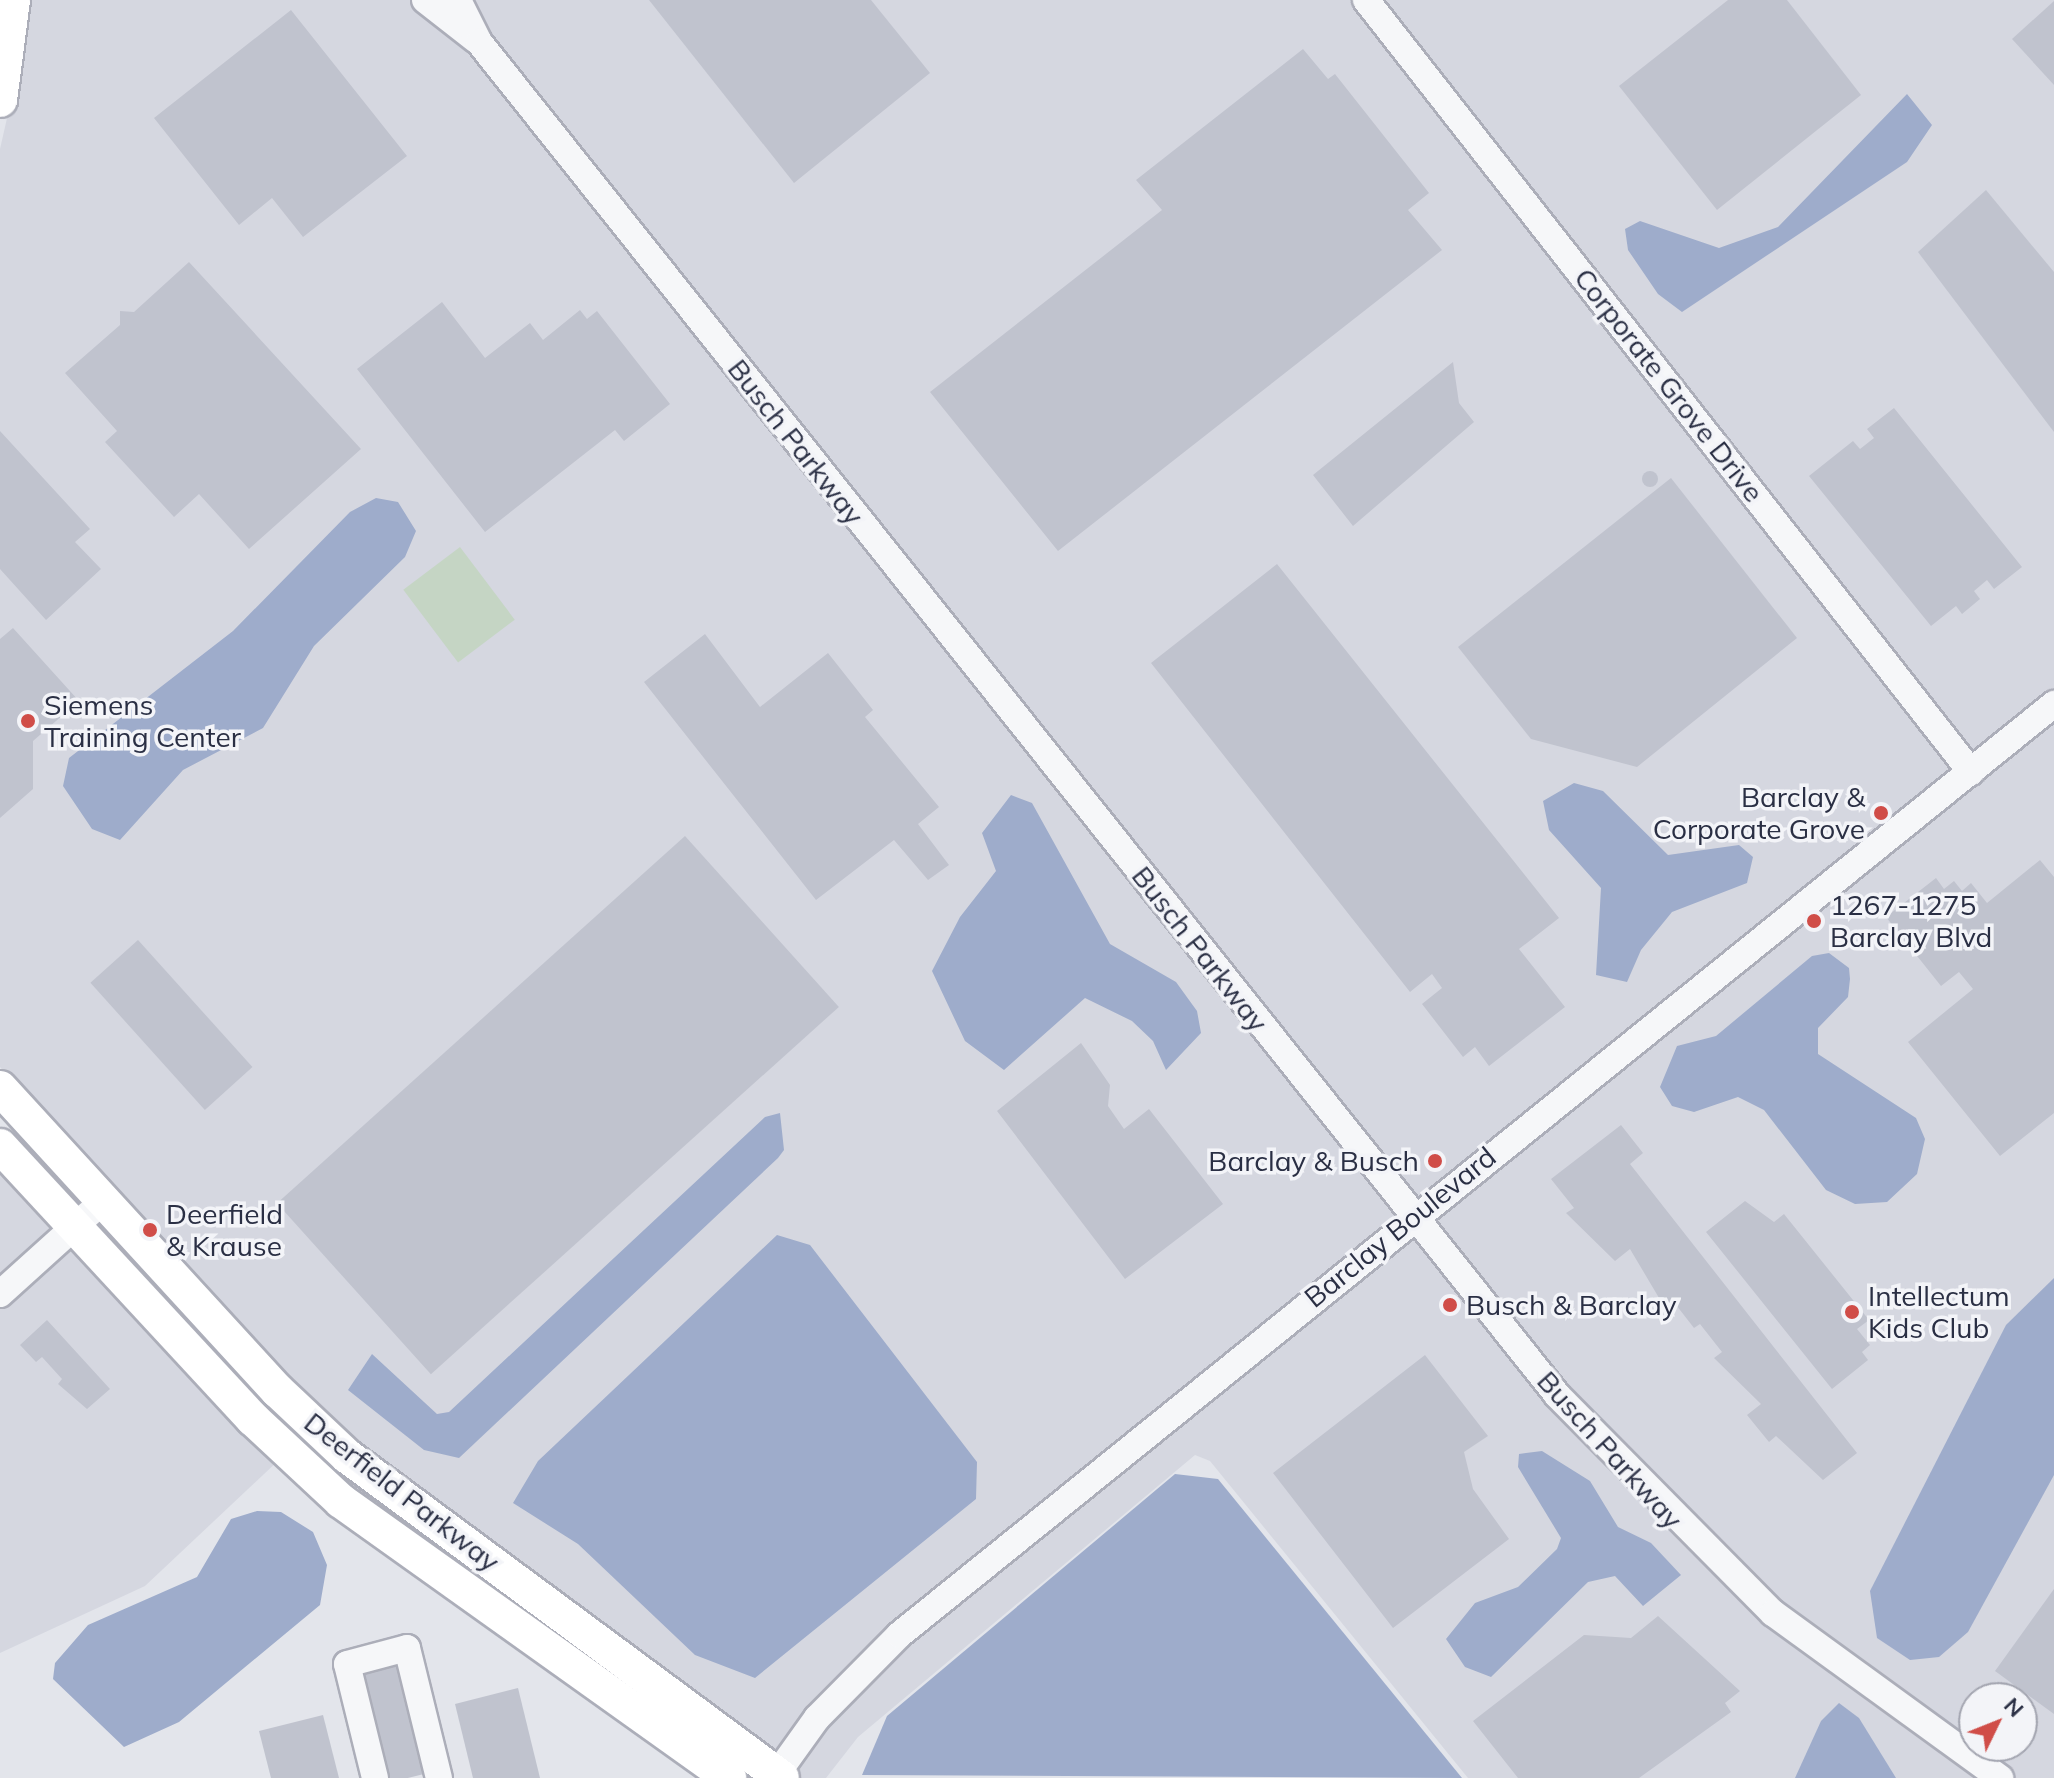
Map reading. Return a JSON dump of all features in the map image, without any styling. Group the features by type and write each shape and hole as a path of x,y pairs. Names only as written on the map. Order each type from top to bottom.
{"main road":[{"path":"0,100 13,0"},
{"name":"Deerfield Parkway","path":"0,1088 103,1201 347,1456 778,1777"},
{"name":"Deerfield Parkway","path":"0,1146 253,1419 341,1501 729,1778"}],"street":[{"name":"Busch Parkway","path":"425,0 479,42"},
{"name":"Busch Parkway","path":"458,0 479,42 1557,1395 1692,1539 1773,1613 2000,1778"},
{"name":"Corporate Grove Drive","path":"1366,0 1971,772"},
{"name":"Barclay Boulevard","path":"778,1777 817,1718 899,1635 1412,1216 2054,704"},
{"path":"0,1294 103,1201"},
{"path":"375,1778 347,1664 407,1648 439,1778"}],"shaded area":[{"path":"26,0 2054,0 2054,1778 1468,1778 1210,1461 1195,1455 858,1737 826,1778 789,1778 349,1442 187,1277 0,1067 0,149 25,39"},
{"path":"0,1164 280,1459 145,1586 0,1653"}],"green space":[{"path":"460,547 515,620 458,662 403,590"}],"water":[{"path":"1907,94 1932,125 1907,162 1682,312 1658,294 1628,250 1625,229 1640,221 1719,248 1778,227"},
{"path":"376,498 398,502 416,531 405,557 314,646 263,728 183,770 120,840 92,829 63,786 69,758 233,631 350,512"},
{"path":"1574,783 1603,791 1668,855 1739,845 1753,857 1747,883 1672,912 1641,950 1627,982 1596,975 1601,888 1549,830 1543,801"},
{"path":"1011,795 1032,803 1110,944 1176,982 1197,1011 1201,1033 1166,1070 1153,1041 1132,1021 1085,998 1004,1070 965,1041 932,971 960,917 996,871 982,833"},
{"path":"1829,953 1849,968 1850,979 1848,997 1818,1028 1818,1054 1916,1118 1925,1139 1917,1174 1887,1202 1855,1204 1826,1190 1764,1110 1738,1097 1694,1112 1672,1106 1660,1087 1677,1046 1716,1036 1812,956"},
{"path":"780,1113 784,1150 778,1158 459,1458 424,1450 348,1390 372,1354 437,1414 449,1412 765,1117"},
{"path":"777,1235 810,1245 977,1462 976,1499 755,1678 695,1655 578,1544 513,1503 538,1461"},
{"path":"2054,1278 2054,1475 1968,1632 1939,1657 1910,1660 1877,1638 1870,1591 2006,1325"},
{"path":"1542,1451 1590,1481 1618,1527 1651,1543 1681,1575 1643,1606 1615,1576 1588,1582 1491,1677 1465,1667 1446,1639 1475,1603 1518,1587 1557,1549 1561,1538 1518,1467 1519,1454"},
{"path":"1175,1474 1218,1479 1462,1778 862,1775 887,1716"},
{"path":"257,1511 281,1512 313,1532 327,1565 320,1605 179,1722 124,1747 53,1679 55,1663 88,1625 197,1577 231,1519"},
{"path":"1839,1703 1859,1718 1896,1778 1795,1778 1821,1721"}],"building":[{"path":"649,0 871,0 930,73 794,183"},
{"path":"1728,0 1787,0 1861,95 1717,210 1619,86"},
{"path":"2054,1 2054,85 2012,39"},
{"path":"291,10 407,156 303,237 272,198 239,225 154,118"},
{"path":"1303,49 1328,79 1335,74 1429,193 1408,210 1442,250 1058,551 930,392 1162,210 1136,180"},
{"path":"1986,190 2054,272 2054,432 1918,252"},
{"path":"189,262 361,449 249,549 199,494 174,517 105,442 117,431 65,373 120,325 120,311 134,312"},
{"path":"442,302 485,358 530,323 543,340 580,310 587,319 597,311 670,404 624,441 615,430 485,532 357,369"},
{"path":"1453,362 1459,403 1474,422 1353,526 1313,475"},
{"path":"1894,408 2022,567 1994,589 1987,580 1974,591 1980,599 1962,614 1956,606 1931,626 1809,476 1853,441 1860,449 1874,438 1867,429"},
{"path":"0,431 90,529 75,542 101,569 46,620 0,569"},
{"path":"1647,471 1653,471 1658,479 1656,485 1647,487 1642,482 1642,476"},
{"path":"1671,478 1797,638 1637,767 1531,739 1458,647"},
{"path":"1277,564 1559,918 1519,949 1565,1007 1489,1066 1475,1047 1463,1057 1422,1004 1442,988 1432,974 1410,992 1151,663"},
{"name":"Siemens Training Center","path":"13,628 79,701 33,741 33,789 0,818 0,639"},
{"path":"705,634 760,707 828,653 873,710 865,717 939,807 918,824 949,865 928,880 894,840 816,900 644,682"},
{"path":"685,836 839,1007 431,1374 277,1203"},
{"path":"2040,860 2054,877 2054,1113 2000,1156 1908,1042 1973,989 1959,972 1941,986 1886,917 1936,878 1944,889 1954,881 1962,891 1971,883 1987,903"},
{"path":"138,940 252,1067 205,1110 90,983"},
{"path":"1081,1043 1110,1085 1108,1106 1124,1129 1149,1109 1223,1204 1125,1279 997,1111"},
{"path":"1621,1125 1643,1153 1630,1164 1857,1453 1823,1480 1776,1436 1769,1442 1747,1415 1761,1404 1714,1358 1722,1352 1700,1324 1694,1328 1673,1301 1665,1308 1630,1249 1615,1261 1566,1213 1574,1208 1551,1179"},
{"path":"1745,1201 1774,1222 1784,1214 1869,1320 1857,1329 1870,1345 1862,1352 1868,1360 1832,1389 1706,1232"},
{"path":"47,1320 110,1389 87,1409 58,1384 62,1379 42,1357 36,1362 20,1345"},
{"path":"1425,1355 1488,1436 1464,1452 1473,1489 1509,1539 1393,1628 1273,1473"},
{"path":"2054,1589 2054,1714 2038,1702 2038,1682 2010,1682 1995,1671"},
{"path":"1658,1616 1740,1691 1725,1703 1731,1712 1639,1778 1518,1778 1473,1721 1584,1635 1631,1638"},
{"path":"398,1665 425,1774 387,1778 361,1674"},
{"path":"518,1688 540,1778 473,1778 455,1704"},
{"path":"323,1715 339,1778 271,1778 259,1731"}],"place":[{"name":"Siemens Training Center","path":"28,721"},
{"name":"Barclay & Corporate Grove","path":"1881,813"},
{"name":"1267-1275 Barclay Blvd","path":"1814,921"},
{"name":"Barclay & Busch","path":"1435,1161"},
{"name":"Deerfield & Krause","path":"150,1230"},
{"name":"Busch & Barclay","path":"1450,1305"},
{"name":"Intellectum Kids Club","path":"1852,1312"}]}
